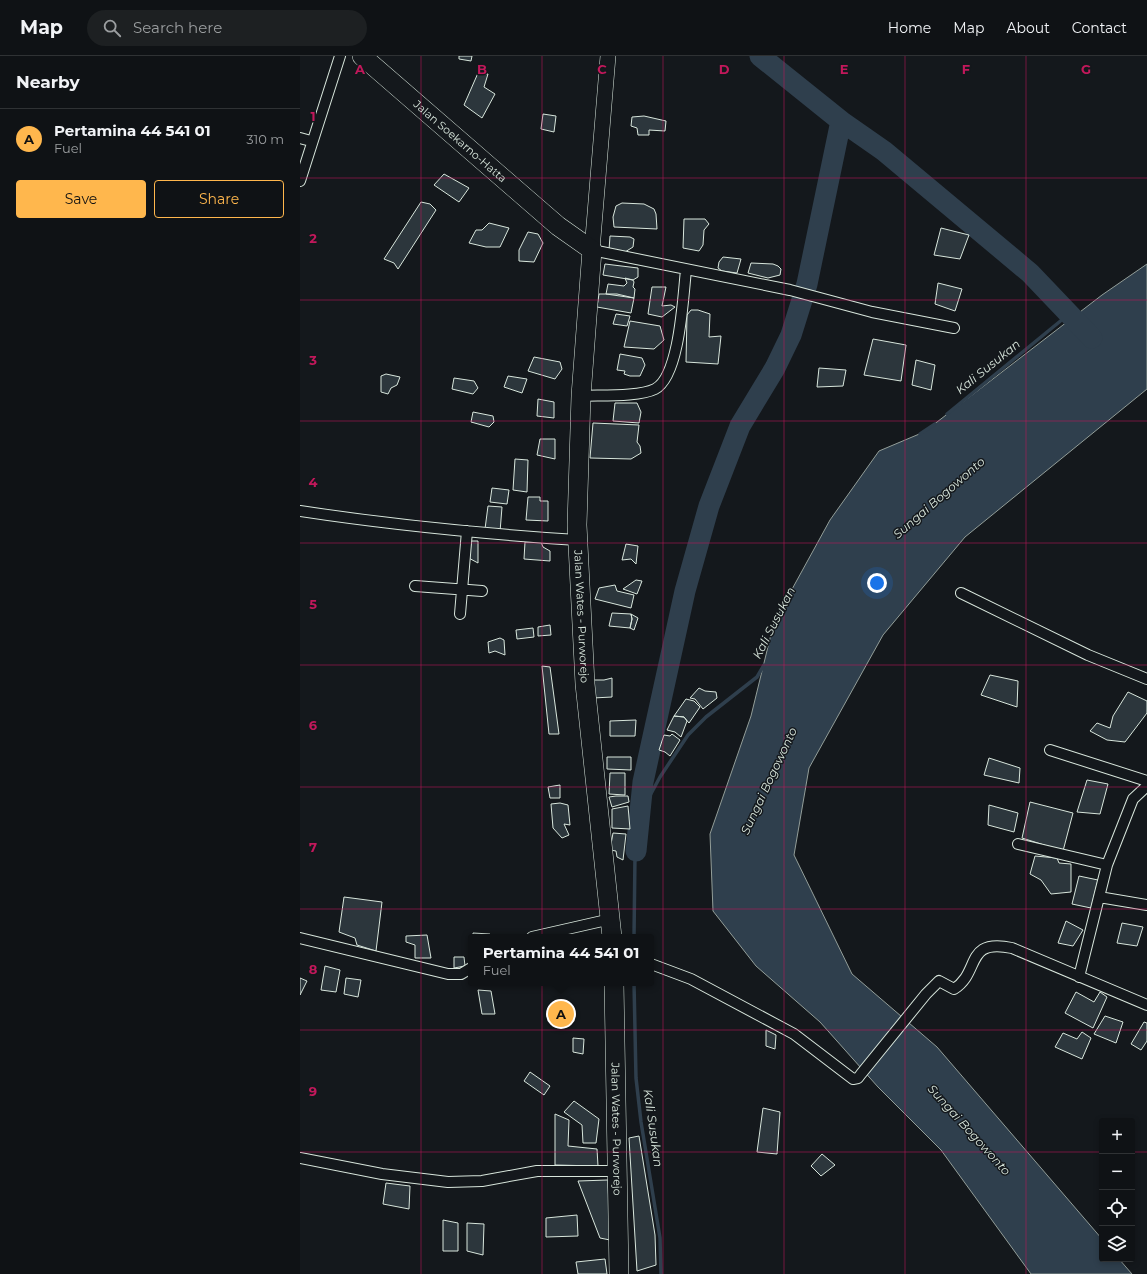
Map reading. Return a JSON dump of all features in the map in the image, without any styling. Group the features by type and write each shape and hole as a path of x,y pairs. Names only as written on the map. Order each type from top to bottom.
{"highway":[{"name":"Jalan Soekarno-Hatta","path":"362,56 558,226 592,250"},
{"name":"Jalan Wates - Purworejo","path":"592,250 581,396 578,460 577,540 585,684 595,789 612,928"},
{"name":"Jalan Wates - Purworejo","path":"614,986 619,1274"}],"main road":[{"path":"592,250 608,56"}],"street":[{"path":"300,181 311,141 340,56"},
{"path":"300,138 311,141"},
{"path":"592,250 790,290 826,300 954,328"},
{"path":"581,396 631,394 655,389 664,381 676,353 686,270"},
{"path":"300,511 340,517 467,531 577,540"},
{"path":"460,614 467,531"},
{"path":"415,586 482,591"},
{"path":"961,593 1088,655 1147,679"},
{"path":"1050,750 1147,781"},
{"path":"1079,977 1107,865 1132,799 1145,790"},
{"path":"1018,844 1107,865"},
{"path":"1099,897 1147,905"},
{"path":"559,934 612,928"},
{"path":"300,938 448,974 461,974 468,970"},
{"path":"654,965 697,982 794,1034 825,1056 851,1078 856,1078 861,1074 926,994 939,981 954,989 961,985 979,952 994,946 1012,948 1147,1005"},
{"path":"300,1158 382,1174 448,1182 482,1181 537,1171 617,1171"}],"water":[{"name":"Sungai Bogowonto","path":"1147,264 1147,389 965,537 883,635 809,768 794,855 852,974 937,1047 1099,1236 1099,1262 1122,1262 1132,1274 1031,1274 941,1150 878,1087 820,1022 756,966 713,911 710,834 751,716 774,622 830,520 879,451 924,432 1102,295"}],"building":[{"path":"459,56 472,56 471,61 459,59"},
{"path":"478,73 488,74 484,87 495,94 482,118 464,105"},
{"path":"543,114 556,116 554,132 541,129"},
{"path":"644,116 666,121 665,131 649,130 649,135 638,135 637,128 631,126 632,117"},
{"path":"444,174 469,188 459,202 434,185"},
{"path":"421,202 430,204 436,210 398,269 394,263 384,259"},
{"path":"622,203 644,204 654,209 656,214 657,229 614,227 613,217 616,206"},
{"path":"684,219 705,219 709,224 704,230 703,245 699,251 683,248"},
{"path":"489,223 509,228 500,247 486,247 469,243 476,230 482,230"},
{"path":"941,228 969,235 960,259 934,255"},
{"path":"528,232 538,234 543,243 534,262 519,261 519,250"},
{"path":"610,236 630,237 634,239 633,247 625,252 609,250"},
{"path":"723,257 741,259 737,273 722,271 718,268 719,262"},
{"path":"751,263 773,264 778,266 781,269 780,275 768,278 748,273"},
{"path":"605,264 638,268 638,277 633,280 603,275"},
{"path":"625,278 633,280 634,282 634,298 606,294 608,284 624,286 627,283"},
{"path":"938,283 962,289 955,311 935,304"},
{"path":"652,287 666,287 662,306 671,305 675,307 662,317 648,314"},
{"path":"599,294 617,294 634,298 631,313 597,307"},
{"path":"691,310 698,310 710,314 709,337 721,336 718,364 686,362 687,315"},
{"path":"616,314 630,316 627,326 613,324"},
{"path":"630,321 660,326 664,340 654,349 624,347"},
{"path":"873,339 906,345 901,381 864,375"},
{"path":"620,354 642,358 645,365 640,376 630,376 624,374 625,371 617,370"},
{"path":"534,357 560,362 562,369 555,379 528,371"},
{"path":"916,360 935,365 931,390 912,385"},
{"path":"819,368 846,370 843,386 817,387"},
{"path":"386,374 400,377 397,385 391,388 388,394 381,392 381,376"},
{"path":"508,376 527,379 522,393 504,387"},
{"path":"454,378 474,381 478,388 473,394 452,389"},
{"path":"538,399 554,402 554,418 537,416"},
{"path":"615,403 637,403 641,412 639,423 613,421"},
{"path":"473,412 493,416 494,422 489,427 471,422"},
{"path":"593,423 639,425 637,442 640,446 641,453 631,459 590,458"},
{"path":"540,439 555,439 555,459 537,455"},
{"path":"515,459 528,460 527,492 513,490"},
{"path":"492,488 509,490 507,504 490,502"},
{"path":"528,497 540,497 540,501 548,501 548,521 526,520"},
{"path":"488,506 502,507 500,532 485,529"},
{"path":"465,541 478,541 478,563 465,556"},
{"path":"525,542 541,542 543,547 550,551 550,561 524,559"},
{"path":"626,544 638,546 636,564 631,559 622,560"},
{"path":"636,580 642,581 637,594 623,589"},
{"path":"615,585 617,591 634,595 631,608 595,599 599,588"},
{"path":"612,613 631,614 632,619 630,628 609,626"},
{"path":"631,614 638,618 634,630 630,628 632,619"},
{"path":"550,625 551,635 538,636 538,627"},
{"path":"533,628 534,637 517,639 516,630"},
{"path":"500,638 504,640 505,655 495,651 489,653 488,642"},
{"path":"542,666 550,667 559,734 549,734"},
{"path":"990,675 1018,681 1017,707 981,695"},
{"path":"612,678 612,697 593,698 593,680"},
{"path":"699,688 705,691 716,692 717,698 703,709 695,699 690,698"},
{"path":"1128,692 1147,701 1147,713 1125,742 1107,740 1090,731 1097,723 1110,728 1113,716"},
{"path":"686,699 694,701 700,707 689,723 684,717 674,716"},
{"path":"674,716 684,717 687,721 681,737 675,732 667,730"},
{"path":"636,720 635,736 610,736 610,721"},
{"path":"672,734 680,740 670,756 659,750 664,735 670,736"},
{"path":"607,757 631,757 631,770 607,769"},
{"path":"989,758 1020,768 1019,783 984,775"},
{"path":"610,773 625,773 625,795 609,794"},
{"path":"1087,780 1108,784 1100,814 1077,812"},
{"path":"560,785 560,798 550,798 548,787"},
{"path":"628,796 629,802 612,807 609,797"},
{"path":"1030,802 1073,813 1063,851 1022,838"},
{"path":"560,803 568,805 570,825 564,824 569,835 562,838 553,828 551,804"},
{"path":"989,805 1018,813 1014,832 988,825"},
{"path":"628,806 630,829 612,828 612,809"},
{"path":"613,833 626,834 623,860 617,857 616,851 610,850"},
{"path":"1035,856 1057,858 1059,863 1071,864 1071,892 1051,894 1041,880 1030,874"},
{"path":"1079,876 1098,880 1091,908 1072,904"},
{"path":"344,897 382,902 376,951 357,945 355,938 339,932"},
{"path":"1066,921 1083,930 1073,946 1058,943"},
{"path":"1122,923 1143,927 1137,946 1117,943"},
{"path":"427,935 431,958 415,958 415,945 406,942 406,936"},
{"path":"454,957 464,957 465,966 454,968"},
{"path":"325,966 340,970 336,992 321,990"},
{"path":"300,978 307,981 300,995"},
{"path":"346,978 361,980 358,997 344,994"},
{"path":"478,990 491,991 495,1014 482,1014"},
{"path":"1076,992 1094,1002 1100,992 1107,997 1093,1028 1065,1013"},
{"path":"1105,1016 1123,1022 1116,1043 1094,1034"},
{"path":"1144,1022 1147,1023 1147,1041 1141,1050 1131,1044"},
{"path":"766,1030 776,1035 775,1049 766,1046"},
{"path":"1082,1032 1091,1038 1082,1059 1055,1047 1063,1033 1077,1039"},
{"path":"573,1038 584,1039 583,1054 573,1052"},
{"path":"530,1072 550,1086 544,1095 524,1081"},
{"path":"574,1101 599,1119 596,1143 583,1143 582,1125 564,1112"},
{"path":"763,1108 780,1112 777,1154 757,1152"},
{"path":"555,1114 569,1120 568,1146 597,1149 598,1166 555,1165"},
{"path":"639,1136 655,1235 656,1265 637,1271 629,1138"},
{"path":"822,1154 835,1165 821,1176 811,1166"},
{"path":"608,1180 610,1240 600,1238 578,1181"},
{"path":"386,1183 410,1186 409,1209 383,1204"},
{"path":"577,1215 578,1236 546,1237 546,1218"},
{"path":"443,1220 458,1223 458,1251 443,1251"},
{"path":"467,1223 484,1224 483,1255 467,1251"},
{"path":"605,1259 607,1274 578,1274 576,1262"}],"waterway":[{"path":"760,56 841,121"},
{"path":"636,851 643,782 685,591 709,506 740,426 775,368 791,335 807,284 841,121 884,151 1030,273 1092,338"},
{"name":"Kali Susukan","path":"947,414 1069,314"},
{"name":"Kali Susukan","path":"920,434 935,424"},
{"name":"Kali Susukan","path":"634,934 635,855 647,801 660,777 688,735 706,717 757,677 764,665"},
{"name":"Kali Susukan","path":"634,986 636,1078 641,1122 660,1238 661,1274"}],"place":[{"name":"Pertamina 44 541 01","path":"561,1014"}]}
